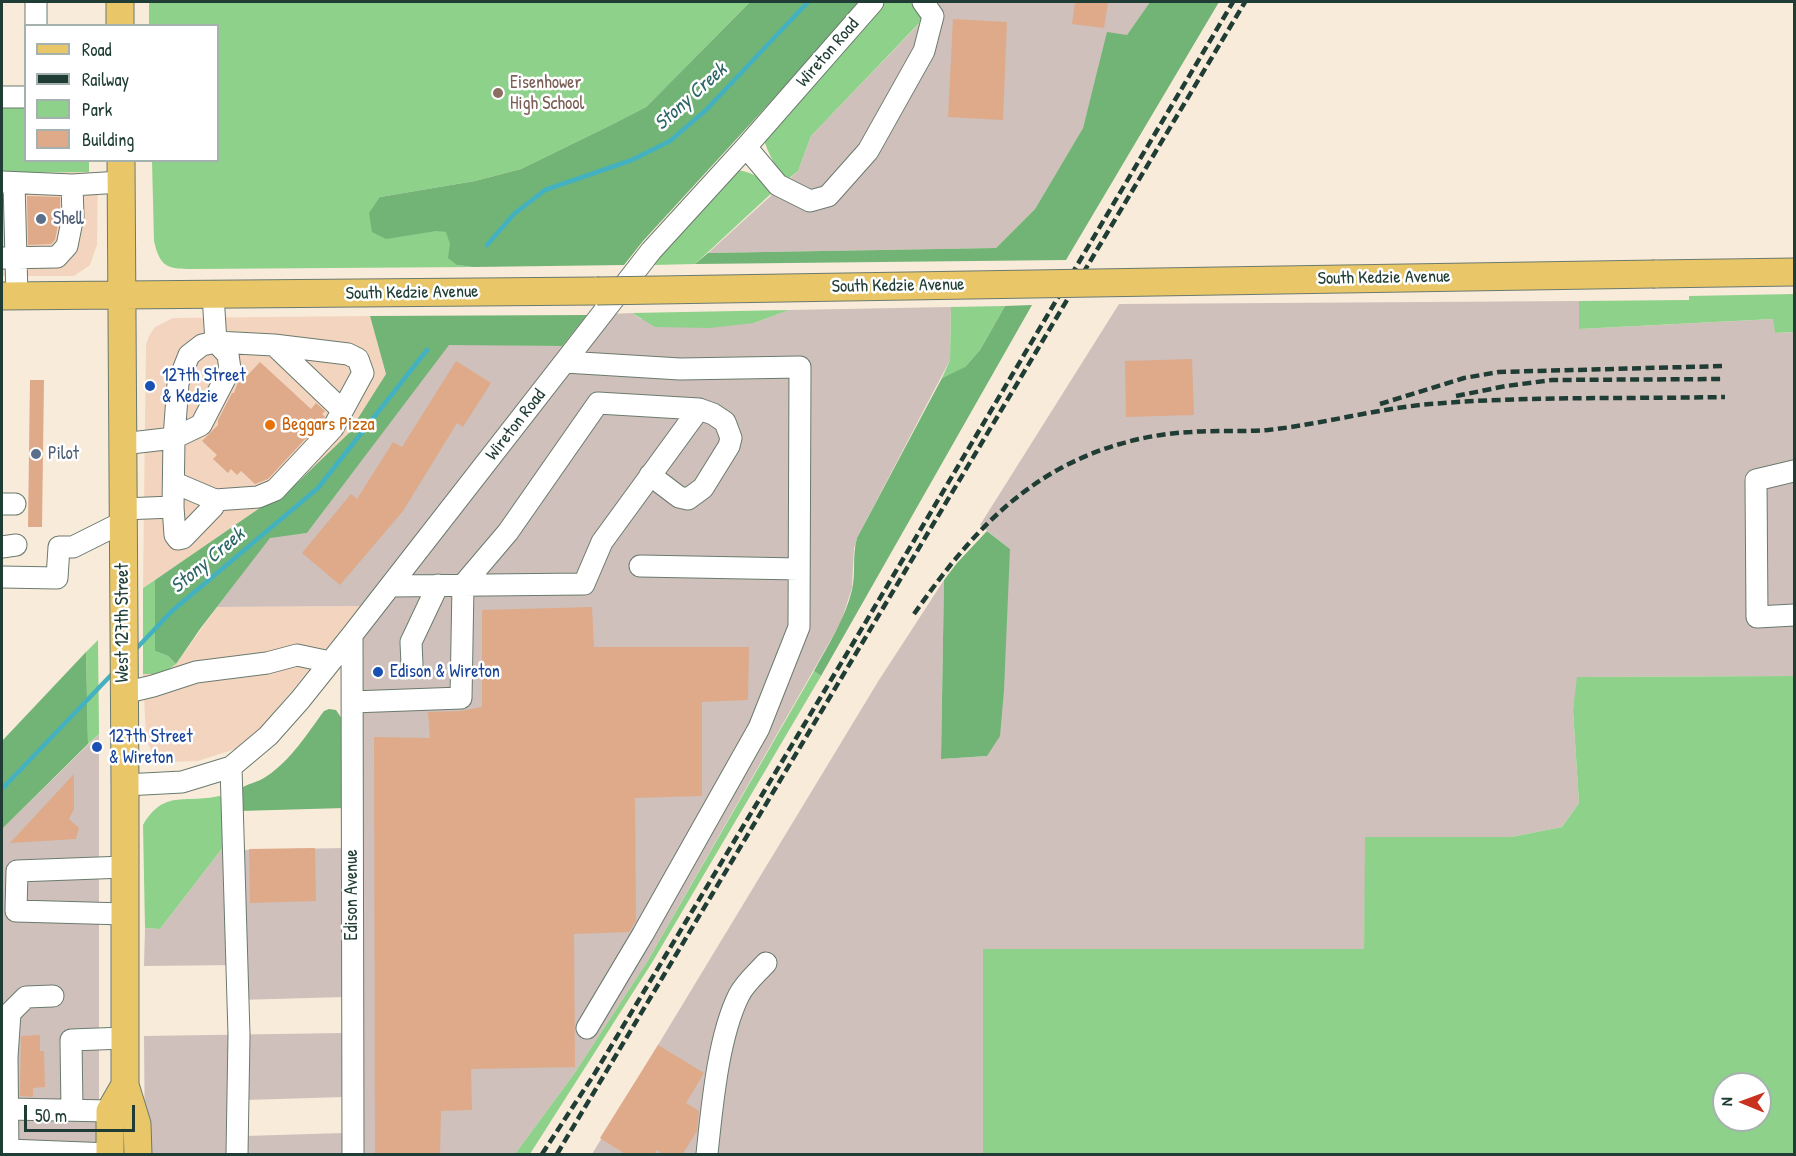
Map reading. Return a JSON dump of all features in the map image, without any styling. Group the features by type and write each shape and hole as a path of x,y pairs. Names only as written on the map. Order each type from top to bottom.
{"main road":[{"path":"120,2 120,24"},
{"name":"West 127th Street","path":"121,171 125,1084 138,1124 138,1155"},
{"name":"South Kedzie Avenue","path":"9,296 597,291 1794,272"},
{"name":"West 127th Street","path":"110,1154 110,1111 125,1084"}],"street":[{"path":"36,2 36,24"},
{"name":"Wireton Road","path":"125,785 182,782 231,766 268,736 352,635 651,251 873,2"},
{"path":"746,147 778,185 810,201 828,196 868,151 924,51 933,16 924,2"},
{"path":"2,97 24,97"},
{"path":"9,296 8,183 72,185 121,171"},
{"path":"9,259 57,257 67,246 73,216 72,185"},
{"path":"122,444 174,438 201,424 230,369 228,354 216,342 213,295"},
{"path":"175,483 215,500 258,497 275,490 333,428 363,373 358,359 348,354 274,345 216,342 202,345 189,355 178,383 174,438 173,507 175,535 178,539 183,538 208,513 215,500"},
{"path":"274,345 342,410"},
{"path":"565,362 680,369 800,367 799,627 759,728 643,934 587,1028"},
{"path":"352,702 461,698 463,585 508,532 598,403 699,409 725,422 731,438 729,446 703,488 688,499 679,497 650,476"},
{"path":"390,586 584,584 602,542 699,409"},
{"path":"1794,471 1756,480 1756,492 1757,617 1794,615"},
{"path":"2,577 57,578 58,547 73,547 123,515 173,507"},
{"path":"640,566 799,569"},
{"path":"412,665 411,642 438,585"},
{"name":"Edison Avenue","path":"352,635 353,1155"},
{"path":"124,688 153,686 196,672 267,663 297,655 330,662"},
{"path":"231,766 239,1035 237,1155"},
{"path":"125,867 17,871 16,912 125,914"},
{"path":"707,1155 712,1105 726,1029 740,993 766,963"},
{"path":"53,996 26,997 10,1013 7,1057 8,1152 110,1154"},
{"path":"72,1110 71,1040 125,1038"},
{"path":"8,1109 110,1111"}],"shaded area":[{"path":"940,2 1150,2 1095,82 1083,128 1035,209 996,248 708,253 798,171 811,136"},
{"path":"98,172 97,245 90,265 74,276 2,276 2,173"},
{"path":"1579,301 1579,329 1774,319 1775,333 1794,332 1794,676 1578,677 1573,710 1579,803 1562,827 1511,837 1366,837 1364,949 983,949 983,1154 592,1154 879,680 944,580 941,759 987,756 1010,549 980,525 1119,304"},
{"path":"951,307 950,360 857,538 854,549 852,588 841,622 647,962 574,1074 515,1154 360,1154 358,661 361,606 217,607 270,537 307,533 449,344 561,346 587,315 632,313 641,319 754,323 789,310"},
{"path":"370,316 386,374 348,434 299,481 143,588 146,345 155,327 173,318"},
{"path":"361,606 262,727 235,749 198,761 167,762 154,756 146,739 143,674 162,674 176,664 217,607"},
{"path":"99,734 99,1154 2,1154 2,829"},
{"path":"227,842 240,850 344,848 344,997 238,1000 236,965 144,966 145,928 160,929"},
{"path":"344,1033 344,1097 245,1100 245,1136 344,1133 343,1154 145,1154 144,1036"}],"green space":[{"name":"Eisenhower High School","path":"149,2 750,2 646,107 521,169 475,181 380,197 386,238 436,230 447,232 457,265 473,267 192,269 166,265 156,250 154,241 152,162 219,162 219,24 149,24"},
{"path":"750,2 862,2 643,241 624,265 473,267 457,265 448,258 450,244 446,232 436,231 386,239 372,232 369,213 380,197 475,181 521,169 646,107"},
{"path":"881,2 913,2 927,15 811,136 798,171 787,180 779,171 763,138"},
{"path":"1150,2 1219,2 1066,260 695,264 708,253 996,248 1035,209 1083,128 1107,32 1127,35"},
{"path":"2,102 24,102 24,162 89,162 89,172 2,173"},
{"path":"738,170 758,177 775,190 695,264 652,265"},
{"path":"1794,294 1794,332 1775,333 1773,319 1579,329 1579,301 1689,300 1689,296"},
{"path":"1032,305 821,676 814,671 841,622 852,590 857,538 942,378 965,367 980,350 1005,306"},
{"path":"1005,306 980,350 964,368 942,378 950,360 951,307"},
{"path":"789,310 754,323 709,328 655,327 632,313"},
{"path":"587,315 562,346 449,345 307,533 270,538 176,664 168,656 155,651 155,580 299,481 348,434 386,374 370,316"},
{"path":"987,531 1010,549 1000,736 987,756 941,759 944,580"},
{"path":"155,580 155,651 168,656 176,664 162,674 143,674 143,588"},
{"path":"98,640 99,734 88,744 86,652"},
{"path":"86,652 88,744 2,829 2,741"},
{"path":"814,671 821,676 653,961 530,1154 515,1154 574,1074 647,962"},
{"path":"1794,676 1794,1154 983,1154 983,949 1364,949 1365,837 1511,837 1562,827 1579,803 1573,710 1577,677"},
{"path":"336,710 342,719 345,808 239,811 238,791 276,770 298,746 324,711"},
{"path":"219,796 225,798 227,842 160,929 145,928 143,825 159,806 167,802"}],"building":[{"path":"1075,2 1108,2 1104,28 1072,24"},
{"path":"953,19 1007,22 1003,120 948,117"},
{"name":"Shell","path":"27,196 60,197 60,215 55,240 51,244 28,245"},
{"path":"1192,359 1194,415 1126,417 1125,361"},
{"path":"456,361 491,383 463,427 457,423 403,511 340,585 302,553 351,494 357,499 393,442 402,447"},
{"name":"Beggars Pizza","path":"260,362 311,409 316,403 325,411 322,414 325,417 268,479 255,484 241,471 237,475 231,469 228,473 213,459 217,455 202,441 218,425 218,420 234,393 239,379 244,379"},
{"name":"Pilot","path":"30,380 44,380 42,527 28,527"},
{"path":"592,607 594,647 749,647 748,700 702,702 702,796 635,798 636,921 629,932 574,934 575,1067 471,1069 472,1110 441,1111 440,1155 375,1155 374,737 430,738 428,712 461,711 482,707 482,610"},
{"path":"74,774 74,809 69,819 79,828 76,839 10,843"},
{"path":"315,848 316,901 250,903 249,849"},
{"path":"40,1035 40,1051 44,1051 45,1087 33,1088 33,1097 20,1096 21,1036"},
{"path":"658,1045 704,1073 686,1103 699,1111 697,1131 682,1155 664,1155 657,1150 654,1155 627,1155 600,1138"}],"waterway":[{"name":"Stony Creek","path":"487,245 514,214 545,190 632,160 670,141 706,110 808,2"},
{"name":"Stony Creek","path":"134,651 172,611 318,488 427,350"},
{"name":"Stony Creek","path":"2,789 114,672"}],"railway":[{"path":"542,1154 595,1073 864,625 1233,2"},
{"path":"557,1154 1245,2"},
{"path":"1380,404 1464,378 1499,372 1724,366"},
{"path":"1456,396 1552,380 1724,379"},
{"path":"914,614 979,532 1017,497 1061,468 1091,454 1124,443 1174,433 1268,430 1389,409 1467,401 1725,397"}],"place":[{"name":"Eisenhower High School","path":"498,93"},
{"name":"Shell","path":"41,219"},
{"name":"127th Street & Kedzie","path":"150,386"},
{"name":"Beggars Pizza","path":"270,425"},
{"name":"Pilot","path":"36,454"},
{"name":"Edison & Wireton","path":"378,672"},
{"name":"127th Street & Wireton","path":"97,747"}]}
